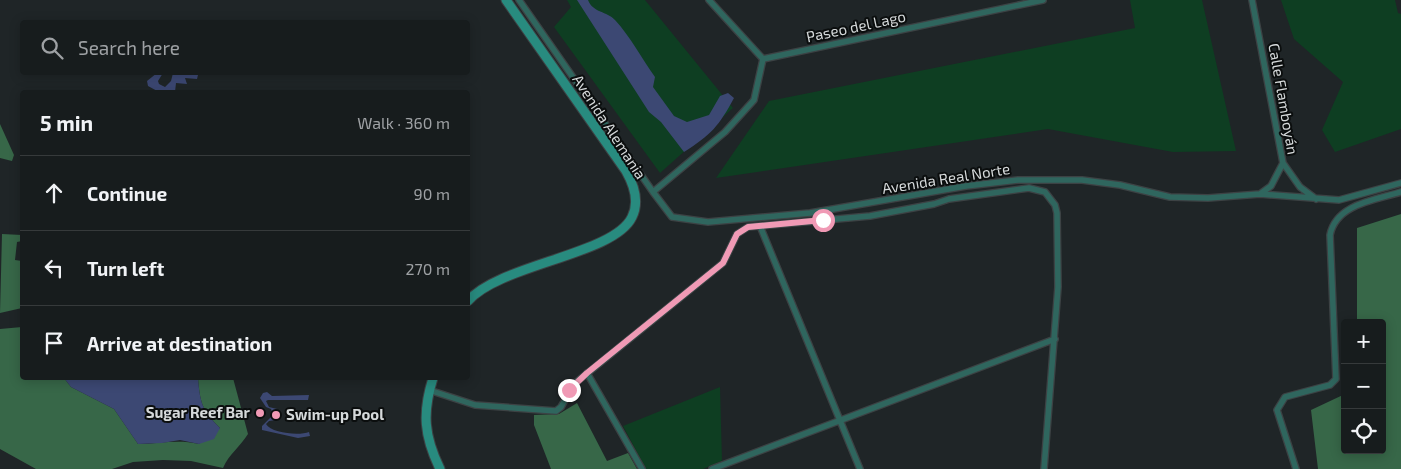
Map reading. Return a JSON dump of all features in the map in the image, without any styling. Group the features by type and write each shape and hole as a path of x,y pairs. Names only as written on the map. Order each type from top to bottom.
{"street":[{"name":"Avenida Alemania","path":"470,299 480,291 519,272 613,237 629,222 636,202 635,190 626,171 506,0"},
{"name":"Avenida Real Norte","path":"519,0 653,192 672,216 708,222 810,214 966,186 1018,180 1082,180 1120,185 1170,197 1208,198 1260,194 1317,200 1339,200 1401,183"},
{"path":"653,192 725,132 754,100 763,59 709,0"},
{"name":"Paseo del Lago","path":"763,59 1043,0"},
{"name":"Calle Flamboyán","path":"1252,0 1283,163 1271,186 1260,194"},
{"path":"1283,163 1300,187 1317,200"},
{"path":"430,390 475,405 553,412 561,407 569,390 587,373 723,263 737,234 742,230 760,226 870,216 934,204 949,199 1037,189 1051,198 1057,213 1058,287 1044,469"},
{"path":"1296,469 1277,410 1285,397 1330,385 1336,379 1330,234 1332,226 1344,211 1401,192"},
{"path":"760,226 860,469"},
{"path":"712,469 1055,339"},
{"path":"587,373 642,469"},
{"path":"432,380 425,428 430,450 440,469"}],"green space":[{"path":"567,0 645,0 733,108 660,173 554,27 571,7"},
{"path":"1130,0 1202,0 1236,151 1173,152 1048,129 716,178 769,101 1135,28"},
{"path":"1281,0 1395,0 1398,13 1401,14 1401,129 1335,152 1322,130 1343,82 1294,39"},
{"path":"0,124 14,155 12,161 0,158"},
{"path":"1401,214 1401,469 1318,469 1311,410 1341,396 1341,454 1386,454 1386,319 1357,319 1357,228"},
{"path":"2,234 20,235 20,241 17,242 15,260 20,261 20,308 0,313"},
{"path":"20,327 20,380 66,380 71,387 114,409 138,444 176,442 199,444 220,428 203,406 198,380 234,380 248,434 223,468 191,461 163,460 133,462 112,469 36,469 0,449 0,329"},
{"path":"720,387 722,461 703,469 646,469 623,426"},
{"path":"577,403 607,461 628,453 637,469 551,469 534,425 534,415 559,414"}],"water":[{"path":"577,0 588,0 593,7 612,17 620,26 655,77 653,87 674,116 687,122 709,115 720,96 728,93 734,98 714,129 684,152 661,122 649,112"},
{"path":"154,75 162,75 158,81 159,84 165,87 171,81 172,75 198,75 197,79 185,78 187,84 176,83 175,90 155,90 148,86 147,81"},
{"path":"66,380 198,380 203,406 220,428 214,439 199,444 180,440 138,444 114,409 71,387"},
{"name":"Swim-up Pool","path":"267,392 272,396 309,395 308,400 266,401 269,407 277,409 279,415 275,420 269,421 266,424 279,432 299,434 309,432 310,436 298,438 262,430 262,426 273,415 271,409 266,407 260,398 263,393"}],"place":[{"name":"Sugar Reef Bar","path":"260,413"},
{"name":"Swim-up Pool","path":"276,415"}],"route":[{"path":"569,390 587,373 723,263 737,234 742,230 748,227 823,220"}]}
